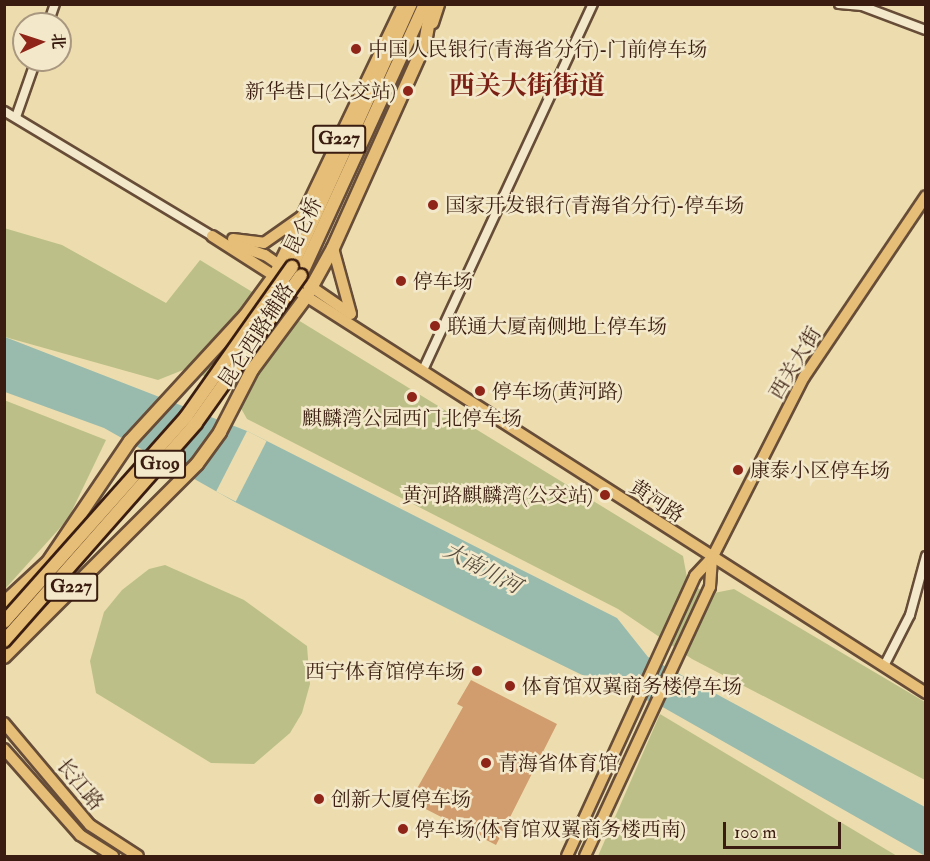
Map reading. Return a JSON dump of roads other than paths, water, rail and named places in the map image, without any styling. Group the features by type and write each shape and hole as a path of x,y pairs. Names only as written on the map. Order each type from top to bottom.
{"highway":[{"name":"昆仑西路辅路","path":"4,603 48,562 87,511 130,441 202,364 278,271 389,29 404,4"},
{"name":"G109","path":"397,57 411,4"},
{"name":"G109","path":"397,57 425,4"},
{"name":"昆仑西路辅路","path":"4,657 138,517 197,464 252,370 309,292 333,248 425,43 432,4"},
{"name":"昆仑桥","path":"4,622 186,417 292,267 397,57"},
{"name":"昆仑桥","path":"4,641 196,423 301,275 397,57"}],"main road":[{"path":"389,29 398,4"},
{"path":"425,43 439,4"},
{"name":"西关大街","path":"567,856 660,648 695,576 712,558 804,377 926,196"},
{"path":"212,236 264,243 305,213"},
{"path":"212,236 278,271 371,336"},
{"path":"333,248 351,314"},
{"path":"309,292 351,314 371,336"},
{"name":"黄河路","path":"371,336 712,558 926,693"},
{"name":"西关大街","path":"585,856 710,587 712,558"},
{"name":"长江路","path":"4,723 90,825 138,856"},
{"name":"长江路","path":"4,749 81,835 113,856"}],"street":[{"path":"423,370 593,4"},
{"path":"839,4 926,30"},
{"path":"16,117 32,72"},
{"path":"4,111 212,236"},
{"path":"884,666 910,615 926,556"}],"water":[{"name":"大南川河","path":"5,337 247,431 617,618 648,657 925,807 925,856 659,705 580,674 468,619 235,502 104,428 5,392"}],"place":[{"name":"中国人民银行(青海省分行)-门前停车场","path":"356,49"},
{"name":"新华巷口(公交站)","path":"408,91"},
{"name":"国家开发银行(青海省分行)-停车场","path":"433,205"},
{"name":"停车场","path":"401,281"},
{"name":"联通大厦南侧地上停车场","path":"435,326"},
{"name":"停车场(黄河路)","path":"480,391"},
{"name":"麒麟湾公园西门北停车场","path":"412,397"},
{"name":"康泰小区停车场","path":"738,470"},
{"name":"黄河路麒麟湾(公交站)","path":"605,495"},
{"name":"西宁体育馆停车场","path":"477,671"},
{"name":"体育馆双翼商务楼停车场","path":"510,686"},
{"name":"青海省体育馆","path":"486,763"},
{"name":"创新大厦停车场","path":"319,799"},
{"name":"停车场(体育馆双翼商务楼西南)","path":"403,829"}],"district":[{"name":"西关大街街道","path":"527,87"}]}
